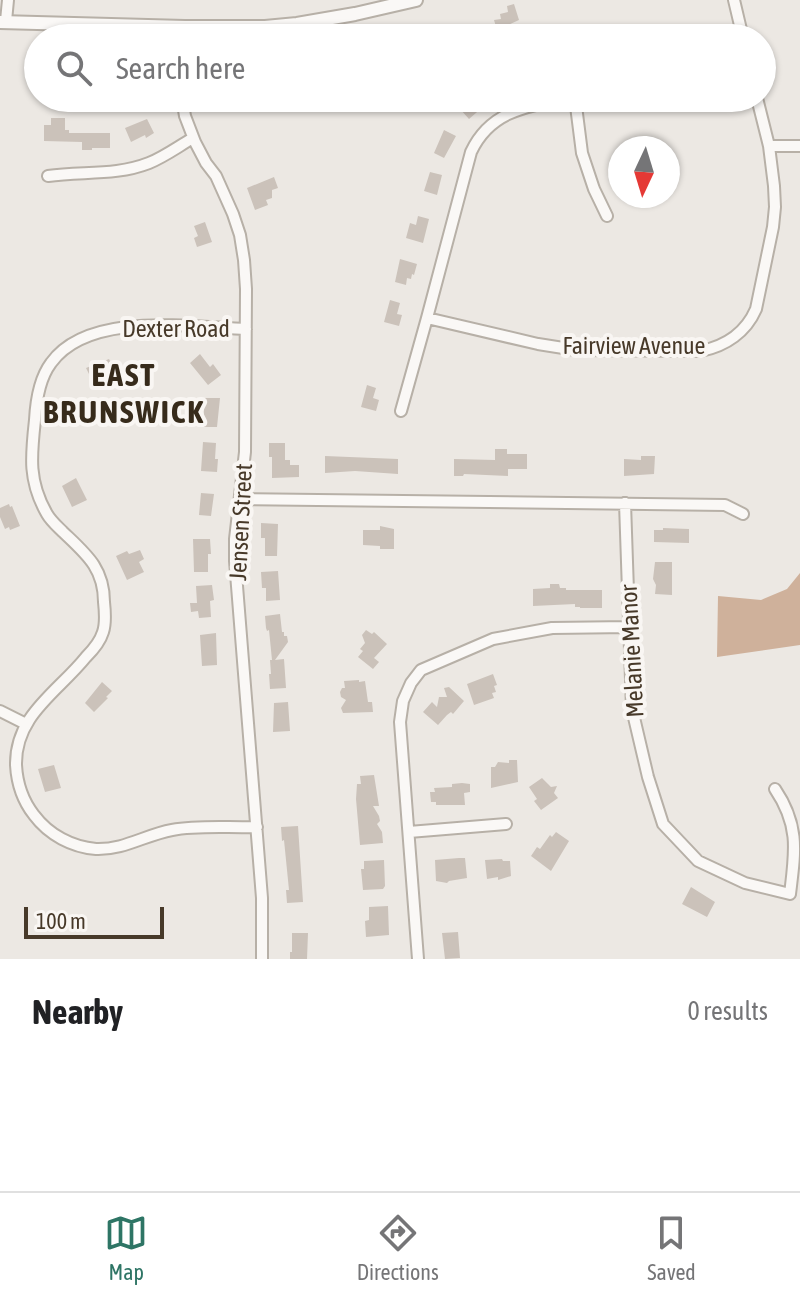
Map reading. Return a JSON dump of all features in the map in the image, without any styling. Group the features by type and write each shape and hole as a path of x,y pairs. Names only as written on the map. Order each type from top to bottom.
{"street":[{"path":"8,0 3,22 39,24"},
{"path":"297,24 416,0"},
{"path":"734,0 740,24"},
{"name":"Jensen Street","path":"184,112 193,138 216,176 240,235 244,260 245,452 235,561 262,898 262,959"},
{"path":"401,411 471,152 477,139 510,112"},
{"path":"576,112 582,153 607,216"},
{"name":"Fairview Avenue","path":"427,318 576,350 701,351 732,339 752,319 759,300 773,227 775,207 769,146 760,112"},
{"path":"48,176 130,169 150,163 193,138"},
{"path":"769,146 800,146"},
{"name":"Dexter Road","path":"246,329 140,325 97,332 65,349 52,360 45,372 36,403 31,462 33,481 50,518 98,570 103,581 103,631 96,645 40,703 26,724 17,751 16,769 19,787 36,818 64,840 90,848 126,846 170,830 257,827"},
{"path":"240,499 725,505 743,514"},
{"name":"Melanie Manor","path":"625,503 632,709 663,824 698,861 745,883 790,894 796,844 788,808 775,789"},
{"path":"418,959 400,722 403,701 411,683 421,670 493,639 552,628 629,627"},
{"path":"0,711 26,724"},
{"path":"409,832 506,824"}],"shaded area":[{"path":"800,573 800,645 717,657 718,596 761,600 787,589"}],"building":[{"path":"514,4 519,20 510,24 495,24 494,20 501,19 500,14 508,12 507,6"},
{"path":"463,112 477,112 469,119"},
{"path":"51,118 65,118 65,130 69,133 110,133 110,148 82,150 82,142 44,141 44,125 51,125"},
{"path":"147,119 154,133 131,142 125,128"},
{"path":"444,130 456,136 444,158 434,153"},
{"path":"430,172 442,175 437,195 424,191"},
{"path":"274,177 278,188 272,190 272,198 266,200 268,205 255,210 247,188"},
{"path":"418,216 429,219 423,243 406,238 410,223 416,225"},
{"path":"205,222 212,242 197,247 194,238 198,236 194,226"},
{"path":"400,259 417,264 414,275 411,279 407,278 406,285 395,282"},
{"path":"390,300 400,303 397,314 402,315 399,326 384,322"},
{"path":"200,354 221,375 208,385 190,363"},
{"path":"109,359 116,373 94,384 86,368"},
{"path":"367,385 376,388 373,398 379,400 376,411 361,407"},
{"path":"204,398 220,398 217,427 204,427"},
{"path":"203,442 216,443 217,472 201,471"},
{"path":"269,443 285,443 285,460 290,460 290,465 299,465 299,477 272,478"},
{"path":"495,449 507,449 507,454 527,454 527,469 508,469 508,476 454,476 454,459 495,460"},
{"path":"325,456 398,459 398,474 355,471 325,473"},
{"path":"641,456 655,456 654,474 624,476 624,459 641,460"},
{"path":"76,478 87,500 72,507 62,486"},
{"path":"201,493 214,494 211,516 199,515"},
{"path":"9,504 20,526 10,530 9,527 5,529 0,517 0,508"},
{"path":"261,523 278,524 277,556 265,556"},
{"path":"380,526 394,529 394,549 363,545 363,530 380,530"},
{"path":"689,529 689,543 654,542 654,530"},
{"path":"193,539 210,539 208,572 194,572"},
{"path":"140,550 144,559 139,562 144,572 127,580 116,556"},
{"path":"655,562 672,562 672,595 655,594"},
{"path":"278,571 280,600 266,601 261,572"},
{"path":"550,584 559,584 566,590 602,590 602,608 580,608 575,604 533,606 533,589 550,588"},
{"path":"212,585 214,600 210,601 211,617 199,618 198,611 191,612 190,603 197,603 196,586"},
{"path":"280,614 282,632 288,642 275,660 284,659 286,688 270,689 272,660 265,616"},
{"path":"366,630 372,634 374,632 387,644 374,658 379,662 373,669 358,657 363,651 360,649 365,643 362,635"},
{"path":"216,633 217,665 202,666 200,635"},
{"path":"493,674 497,685 494,686 496,692 492,693 494,698 474,705 467,684"},
{"path":"344,681 365,681 373,712 343,713 341,708 346,700 340,692 345,688"},
{"path":"102,682 112,691 94,712 85,703"},
{"path":"449,687 464,701 438,725 423,712 432,702 437,707 439,697 447,697 444,688"},
{"path":"288,702 290,731 273,732 274,703"},
{"path":"509,760 517,760 518,782 491,788 491,767 498,762 509,763"},
{"path":"54,765 61,788 45,792 38,769"},
{"path":"374,775 379,806 373,806 379,816 377,824 383,843 360,845 357,784 361,784 360,776"},
{"path":"542,778 551,787 557,786 554,793 558,798 541,810 529,787"},
{"path":"470,784 470,792 464,793 465,805 436,805 436,802 431,802 430,792 435,792 434,788"},
{"path":"298,826 303,902 287,903 286,890 289,890 281,827"},
{"path":"556,832 569,841 551,871 531,856"},
{"path":"465,858 467,878 447,883 436,881 435,860"},
{"path":"384,860 383,889 363,890 361,869 364,869 364,861"},
{"path":"485,860 510,861 511,876 487,879"},
{"path":"691,887 715,902 707,917 682,904"},
{"path":"388,906 389,935 366,937 365,921 369,920 369,907"},
{"path":"458,932 460,958 445,959 442,933"},
{"path":"292,933 308,933 307,959 290,959"}],"district":[{"name":"EAST BRUNSWICK","path":"124,394"}]}
